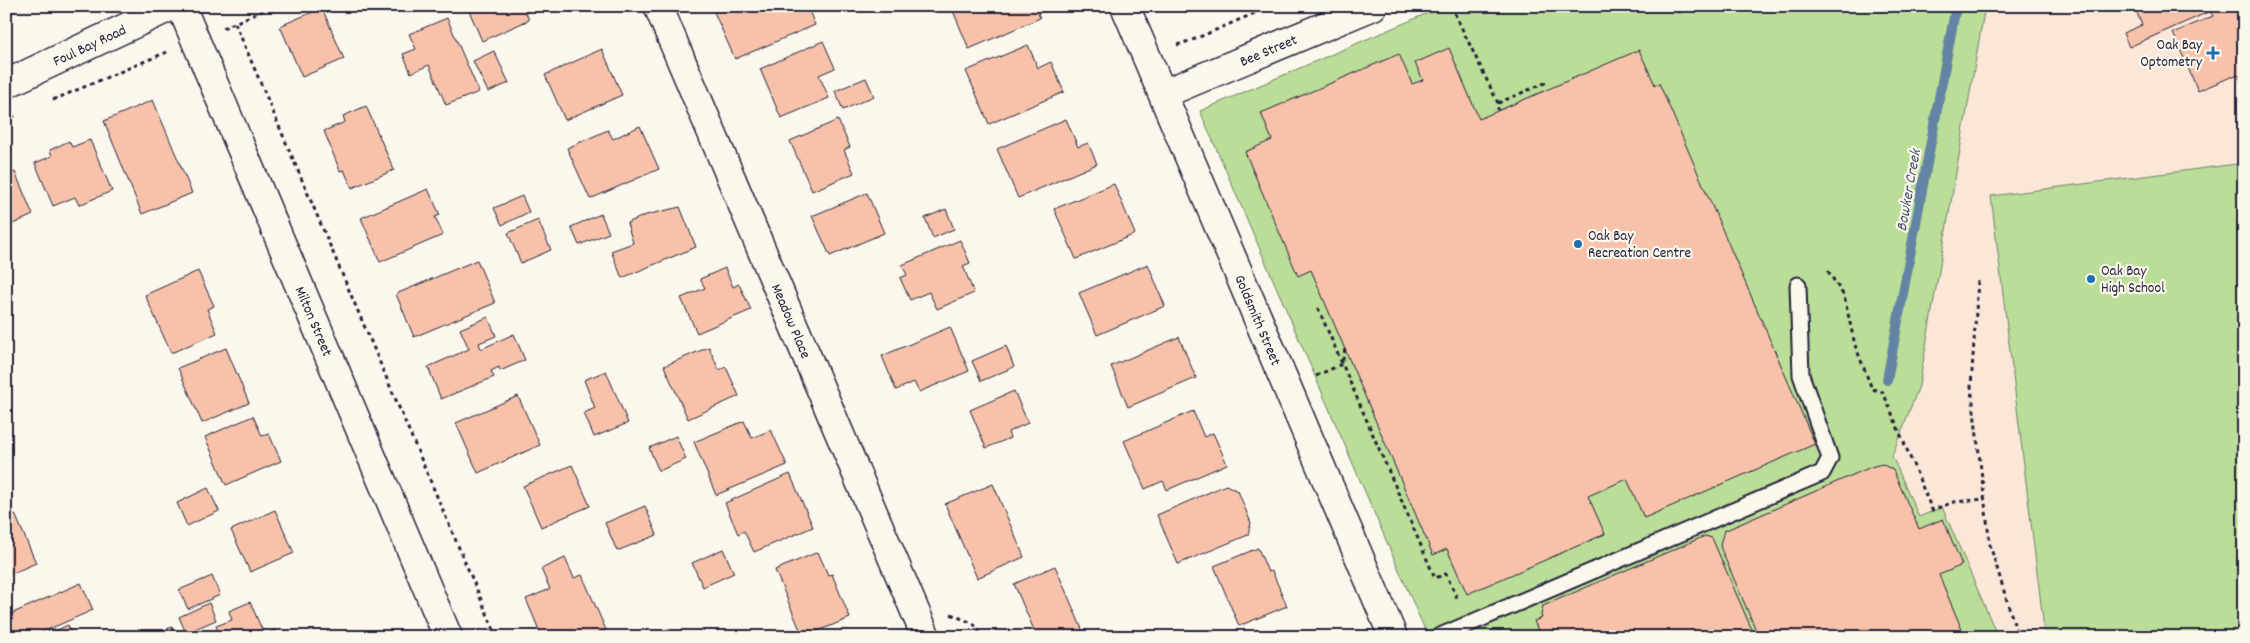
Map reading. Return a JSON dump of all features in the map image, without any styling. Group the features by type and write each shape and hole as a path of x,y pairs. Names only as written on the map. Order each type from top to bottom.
{"street":[{"name":"Foul Bay Road","path":"6,84 172,6"},
{"name":"Milton Street","path":"181,6 448,637"},
{"name":"Meadow Place","path":"658,6 926,637"},
{"name":"Goldsmith Street","path":"1125,6 1393,635"},
{"name":"Bee Street","path":"1163,94 1373,6"}],"lane":[{"path":"1438,637 1822,474 1830,458 1801,375 1798,285"}],"path":[{"path":"51,101 273,6"},
{"path":"1178,44 1196,39 1271,6"},
{"path":"1451,6 1498,103 1498,110"},
{"path":"1679,13 1682,6"},
{"path":"234,23 497,637"},
{"path":"1498,103 1547,82"},
{"path":"6,120 24,112"},
{"path":"1828,271 1844,296 1855,345 1872,389 1883,392 1932,510 1954,502 1985,498"},
{"path":"1978,281 1970,386 1990,545 2018,637"},
{"path":"1318,308 1435,578 1446,574 1470,623"},
{"path":"1342,364 1345,348"},
{"path":"1333,369 1342,364"}],"shaded area":[{"name":"Oak Bay High School","path":"1985,6 2244,6 2244,637 1998,637 1942,508 1919,517 1892,456 1919,386"}],"green space":[{"name":"Oak Bay Recreation Centre","path":"1444,6 1985,6 1919,386 1892,456 1919,517 1942,507 1998,637 1428,637 1200,111"},
{"name":"Oak Bay High School","path":"2244,163 2244,637 2045,637 1991,196"}],"building":[{"path":"6,6 21,6 6,13"},
{"path":"467,6 523,6 529,20 482,41"},
{"path":"727,6 807,6 815,25 735,59 714,12"},
{"path":"951,6 1035,6 1040,18 969,49"},
{"path":"2134,6 2222,6 2129,47 2123,33 2142,25"},
{"name":"Oak Bay Optometry","path":"2225,6 2244,6 2244,83 2242,84 2238,74 2198,91 2173,33 2213,16 2211,13"},
{"path":"322,8 344,59 302,77 280,26"},
{"path":"447,18 479,92 446,105 429,65 411,73 403,54 416,49 409,34"},
{"path":"823,41 835,68 819,75 829,98 781,118 760,69"},
{"path":"1028,45 1038,68 1051,62 1064,92 989,124 966,71"},
{"path":"1449,48 1479,119 1639,50 1655,85 1659,83 1815,444 1644,518 1627,479 1588,496 1605,534 1467,594 1447,549 1433,555 1311,270 1298,276 1245,152 1272,140 1261,113 1399,54 1412,84 1423,80 1415,63"},
{"path":"602,49 622,95 565,120 545,75"},
{"path":"494,51 509,83 488,92 473,61"},
{"path":"866,78 874,96 843,110 835,91"},
{"path":"153,100 192,193 142,214 104,121"},
{"path":"366,106 394,170 352,188 344,170 340,171 324,131 345,122 343,116"},
{"path":"1066,119 1078,147 1088,143 1097,164 1018,198 997,149"},
{"path":"838,120 850,147 844,150 854,173 812,191 790,141"},
{"path":"640,126 659,169 590,199 567,148 608,130 613,139"},
{"path":"90,140 112,191 79,205 75,197 53,206 35,163 52,156 50,150 69,141 72,147"},
{"path":"15,172 33,215 6,227 6,176"},
{"path":"1114,184 1135,234 1076,259 1054,209"},
{"path":"428,189 440,215 435,217 443,235 380,262 361,218"},
{"path":"867,193 884,233 830,256 812,216"},
{"path":"522,196 529,212 502,225 494,208"},
{"path":"680,207 696,247 622,278 611,251 633,243 627,223 646,215"},
{"path":"946,209 954,229 933,238 925,218"},
{"path":"601,214 609,233 579,245 571,227"},
{"path":"538,220 551,250 521,263 508,233"},
{"path":"960,240 970,263 963,266 974,293 937,309 929,292 910,300 900,278 907,275 902,265"},
{"path":"477,260 495,303 414,337 396,294"},
{"path":"1148,264 1165,306 1097,335 1079,293"},
{"path":"725,268 733,287 739,284 751,310 697,333 681,298 705,288 700,279"},
{"path":"198,271 214,306 207,309 217,333 171,353 145,295"},
{"path":"488,317 496,336 479,343 481,349 514,334 525,360 500,371 499,367 491,371 494,377 441,399 428,367 469,349 460,329"},
{"path":"950,327 969,371 919,392 914,382 896,390 882,356"},
{"path":"1179,337 1196,378 1128,407 1111,366"},
{"path":"1006,346 1014,367 981,381 972,361"},
{"path":"709,347 719,370 726,367 739,396 688,419 664,366"},
{"path":"226,348 249,403 202,423 178,368"},
{"path":"606,371 628,423 594,437 584,413 595,408 584,380"},
{"path":"1014,391 1028,423 1008,432 1010,438 986,448 970,410"},
{"path":"518,396 540,445 478,473 456,423"},
{"path":"1193,411 1204,437 1213,433 1227,464 1167,490 1163,481 1145,489 1124,441"},
{"path":"253,416 262,436 269,434 281,461 226,485 205,437"},
{"path":"744,421 752,438 771,430 787,465 716,495 694,442"},
{"path":"676,436 686,459 659,471 649,448"},
{"path":"1882,464 1893,470 1919,529 1943,519 1962,565 1939,575 1965,637 1759,637 1721,549 1720,544 1724,531 1871,467"},
{"path":"572,465 590,506 541,527 523,486"},
{"path":"790,474 813,527 754,552 744,531 738,534 725,503"},
{"path":"993,484 1024,557 977,578 945,504"},
{"path":"1226,485 1238,491 1251,523 1248,535 1178,564 1157,515"},
{"path":"208,488 219,511 187,526 177,503"},
{"path":"645,506 657,535 617,551 605,523"},
{"path":"275,510 294,553 250,572 231,530"},
{"path":"15,514 36,563 6,576 6,517"},
{"path":"1705,536 1712,538 1755,637 1541,637 1534,621 1542,618 1543,606"},
{"path":"1258,548 1268,572 1272,571 1287,606 1239,626 1214,566"},
{"path":"723,549 734,573 703,587 692,563"},
{"path":"818,552 828,575 832,574 850,618 803,637 775,570"},
{"path":"565,558 574,578 582,575 606,630 590,637 555,637 553,632 542,637 526,599 550,589 541,569"},
{"path":"1055,566 1085,636 1037,637 1014,584"},
{"path":"212,576 220,595 188,609 179,590"},
{"path":"81,583 93,610 31,637 6,637 6,616"},
{"path":"250,602 264,634 275,630 278,637 220,637 216,626 232,620 229,611"},
{"path":"209,603 216,620 186,633 179,617"},
{"path":"68,625 73,637 42,637"},
{"path":"172,627 176,637 149,637"}],"waterway":[{"name":"Bowker Creek","path":"1887,380 1956,6"}],"place":[{"name":"Oak Bay Optometry","path":"2213,53"},
{"name":"Oak Bay Recreation Centre","path":"1578,244"},
{"name":"Oak Bay High School","path":"2091,279"}]}
